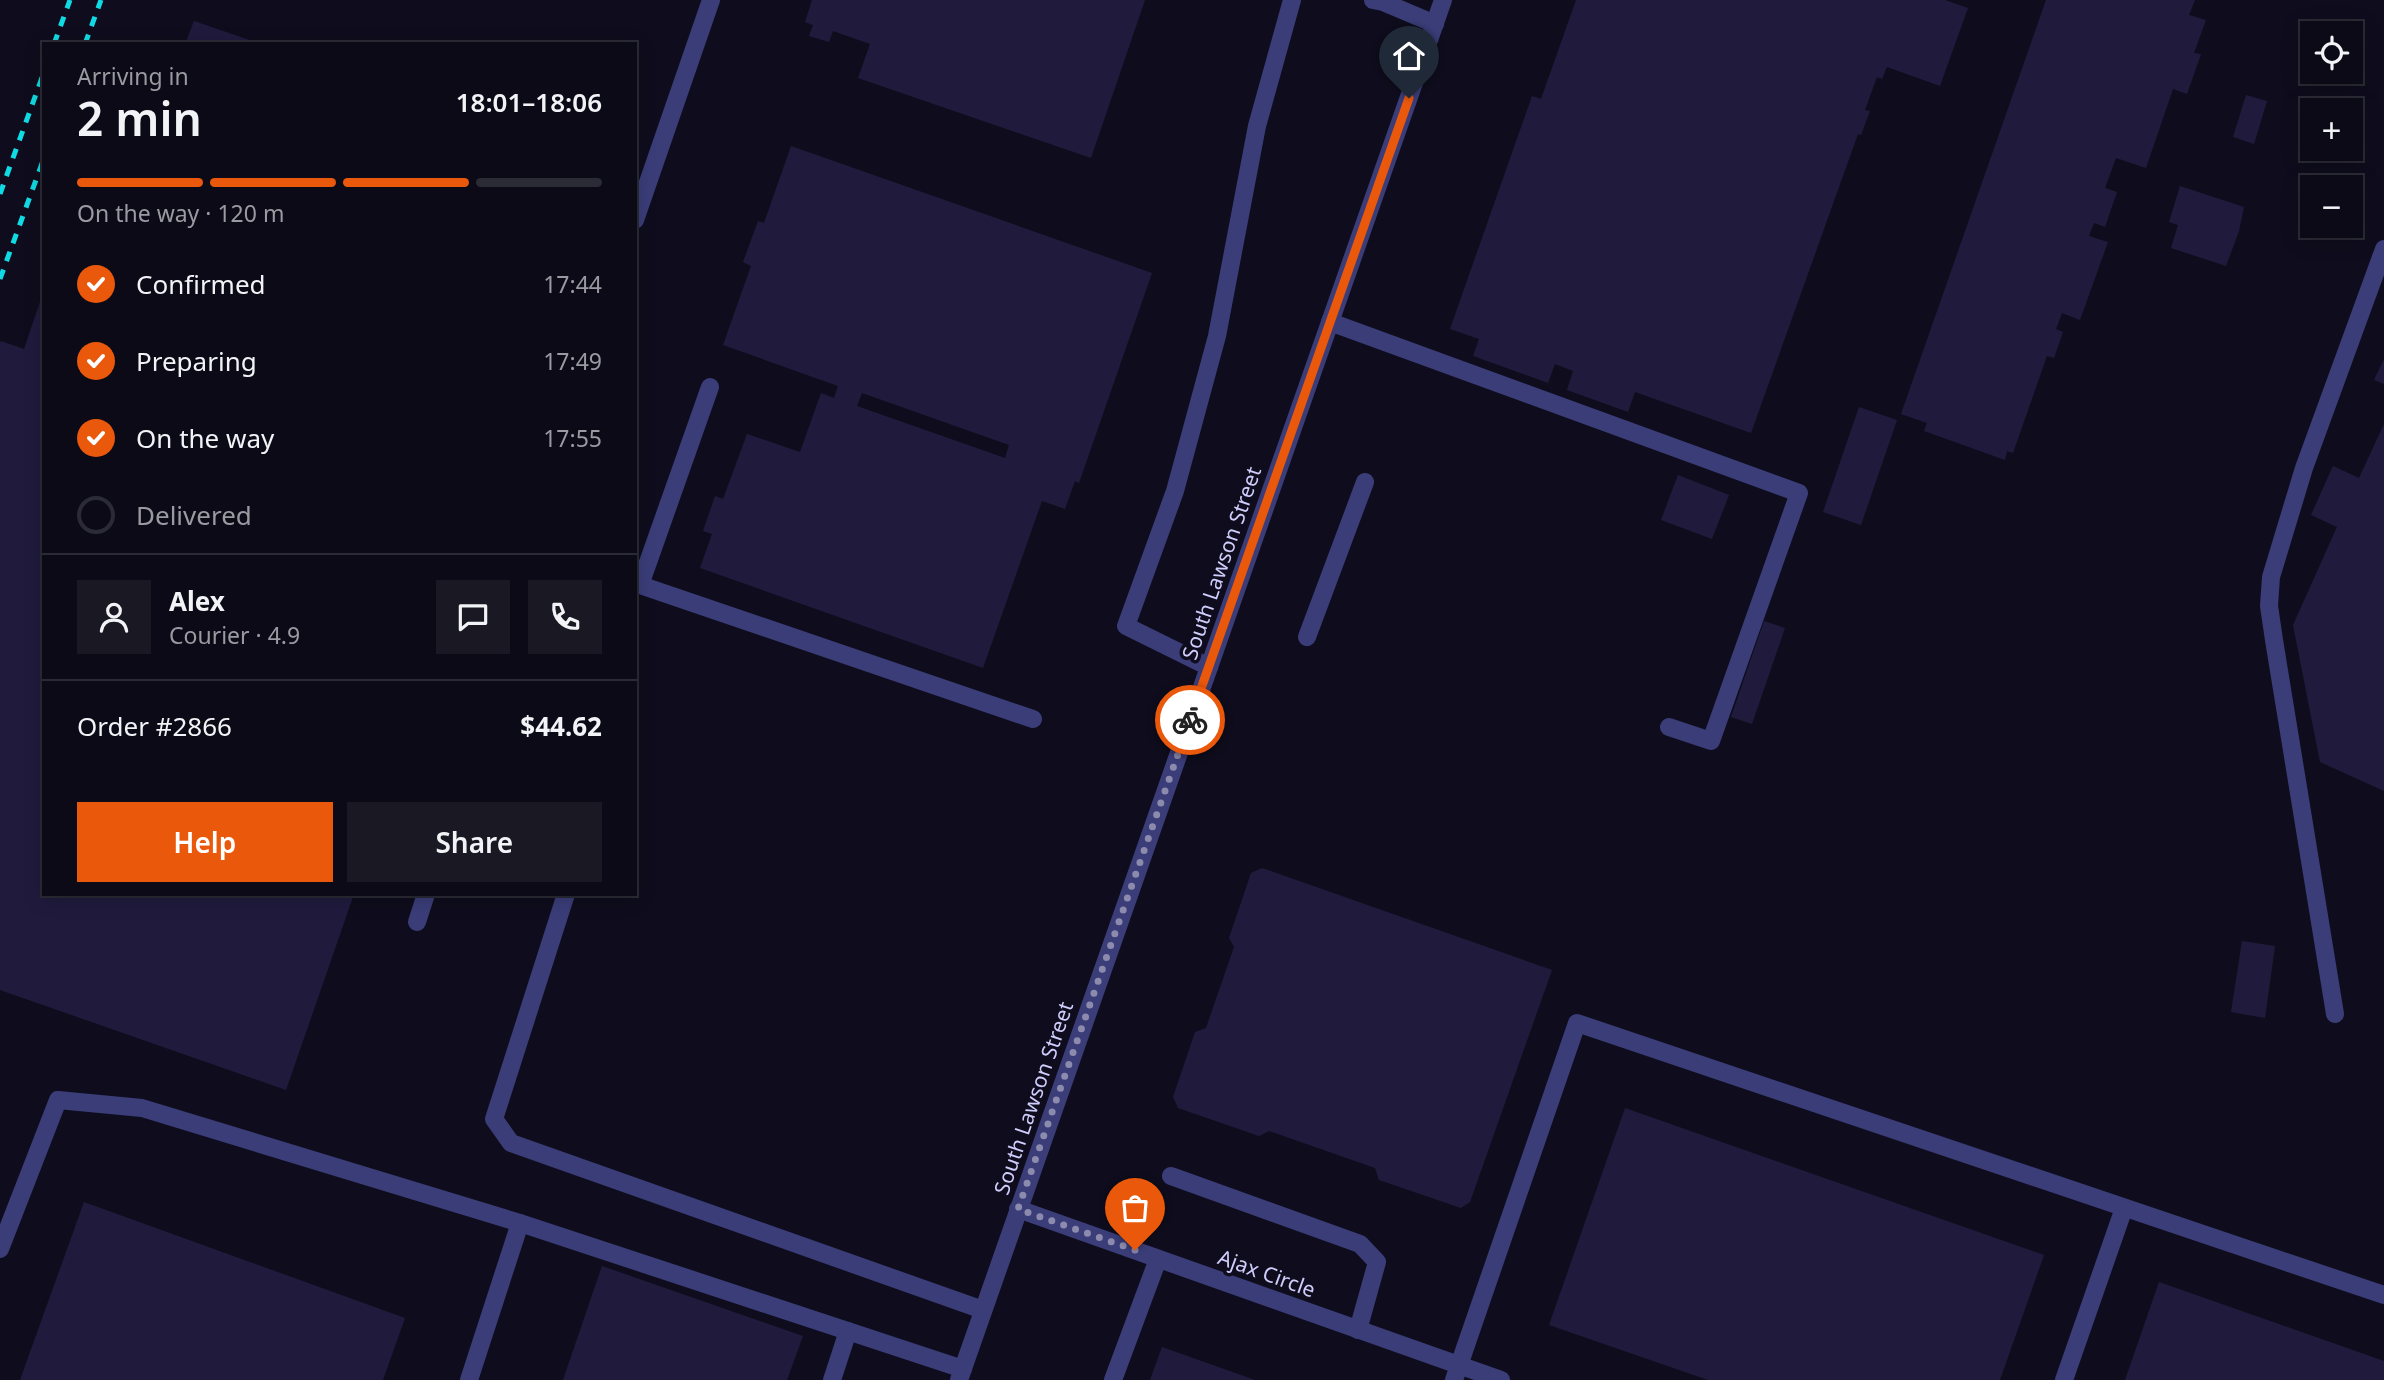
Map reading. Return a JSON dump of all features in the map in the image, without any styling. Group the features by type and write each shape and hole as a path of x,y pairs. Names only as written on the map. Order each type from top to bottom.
{"street":[{"path":"637,214 711,0"},
{"path":"1209,667 1126,626 1175,491 1217,336 1257,126 1292,0"},
{"path":"1373,0 1435,23"},
{"name":"South Lawson Street","path":"961,1375 1443,0"},
{"path":"2335,1014 2274,640 2269,606 2270,587 2304,468 2384,249"},
{"path":"1330,322 1799,493 1711,741 1669,727"},
{"path":"710,387 638,585 1033,719"},
{"path":"1307,637 1365,482"},
{"path":"417,922 425,896"},
{"path":"565,896 494,1119 511,1143 983,1310"},
{"path":"1457,1373 1577,1023 2384,1295"},
{"path":"0,1249 58,1100 142,1108 520,1223 848,1331 961,1375"},
{"path":"1171,1176 1360,1244 1377,1262 1358,1330"},
{"path":"2064,1380 2124,1208"},
{"name":"Ajax Circle","path":"1018,1209 1358,1330 1457,1373 1501,1380"},
{"path":"470,1380 520,1223"},
{"path":"1114,1380 1158,1259"},
{"path":"832,1380 848,1331"}],"building":[{"path":"812,0 1145,0 1091,158 858,78 870,44 833,31 829,42 809,36 813,25 805,22"},
{"path":"1576,0 1945,0 1968,8 1940,86 1887,67 1882,79 1877,77 1865,110 1870,111 1861,135 1858,134 1751,433 1635,392 1628,412 1567,390 1573,371 1555,364 1548,383 1473,356 1479,339 1450,329 1532,96 1541,99"},
{"path":"2046,0 2195,0 2189,15 2206,20 2194,53 2201,54 2187,94 2173,89 2146,168 2116,158 2105,188 2117,192 2105,227 2094,223 2089,236 2108,242 2080,320 2062,313 2056,329 2063,332 2054,358 2047,356 2013,453 2007,451 2005,460 1924,431 1927,423 1901,414"},
{"path":"194,21 255,42 186,42"},
{"path":"2246,95 2267,101 2254,144 2233,137"},
{"path":"791,146 1152,273 1079,483 1075,481 1065,509 1042,501 983,668 700,568 712,534 703,531 715,496 723,499 747,434 800,452 821,393 834,398 838,386 723,345 751,266 743,262 758,221 764,223","holes":["862,393 1009,445 1005,458 857,406"]},
{"path":"2180,186 2244,207 2239,231 2226,266 2171,248 2178,225 2169,222"},
{"path":"42,296 42,896 353,896 286,1090 0,990 0,343 1,341 24,349"},
{"path":"2384,359 2384,384 2374,380"},
{"path":"1859,407 1897,420 1861,525 1823,512"},
{"path":"2384,424 2384,791 2320,762 2293,625 2337,527 2311,515 2333,466 2359,478"},
{"path":"1678,475 1729,495 1712,539 1661,520"},
{"path":"1764,621 1785,628 1752,724 1731,717"},
{"path":"1262,868 1552,970 1470,1202 1461,1208 1379,1180 1375,1168 1269,1131 1259,1136 1178,1108 1173,1097 1195,1032 1206,1028 1234,947 1229,938 1251,873"},
{"path":"2242,941 2275,946 2265,1018 2231,1012"},
{"path":"1625,1108 2044,1255 2000,1380 1708,1380 1549,1325"},
{"path":"84,1202 405,1318 383,1380 20,1380"},
{"path":"602,1266 803,1336 787,1380 563,1380"},
{"path":"2159,1282 2384,1361 2384,1380 2125,1380"},
{"path":"1162,1347 1255,1380 1150,1380"}],"railway":[{"path":"55,42 70,0"},
{"path":"86,42 101,0"},
{"path":"0,194 42,78"},
{"path":"0,279 42,164"}],"way so far":[{"path":"1135,1250 1018,1209 1190,720"}],"route":[{"path":"1190,720 1409,98"}]}
